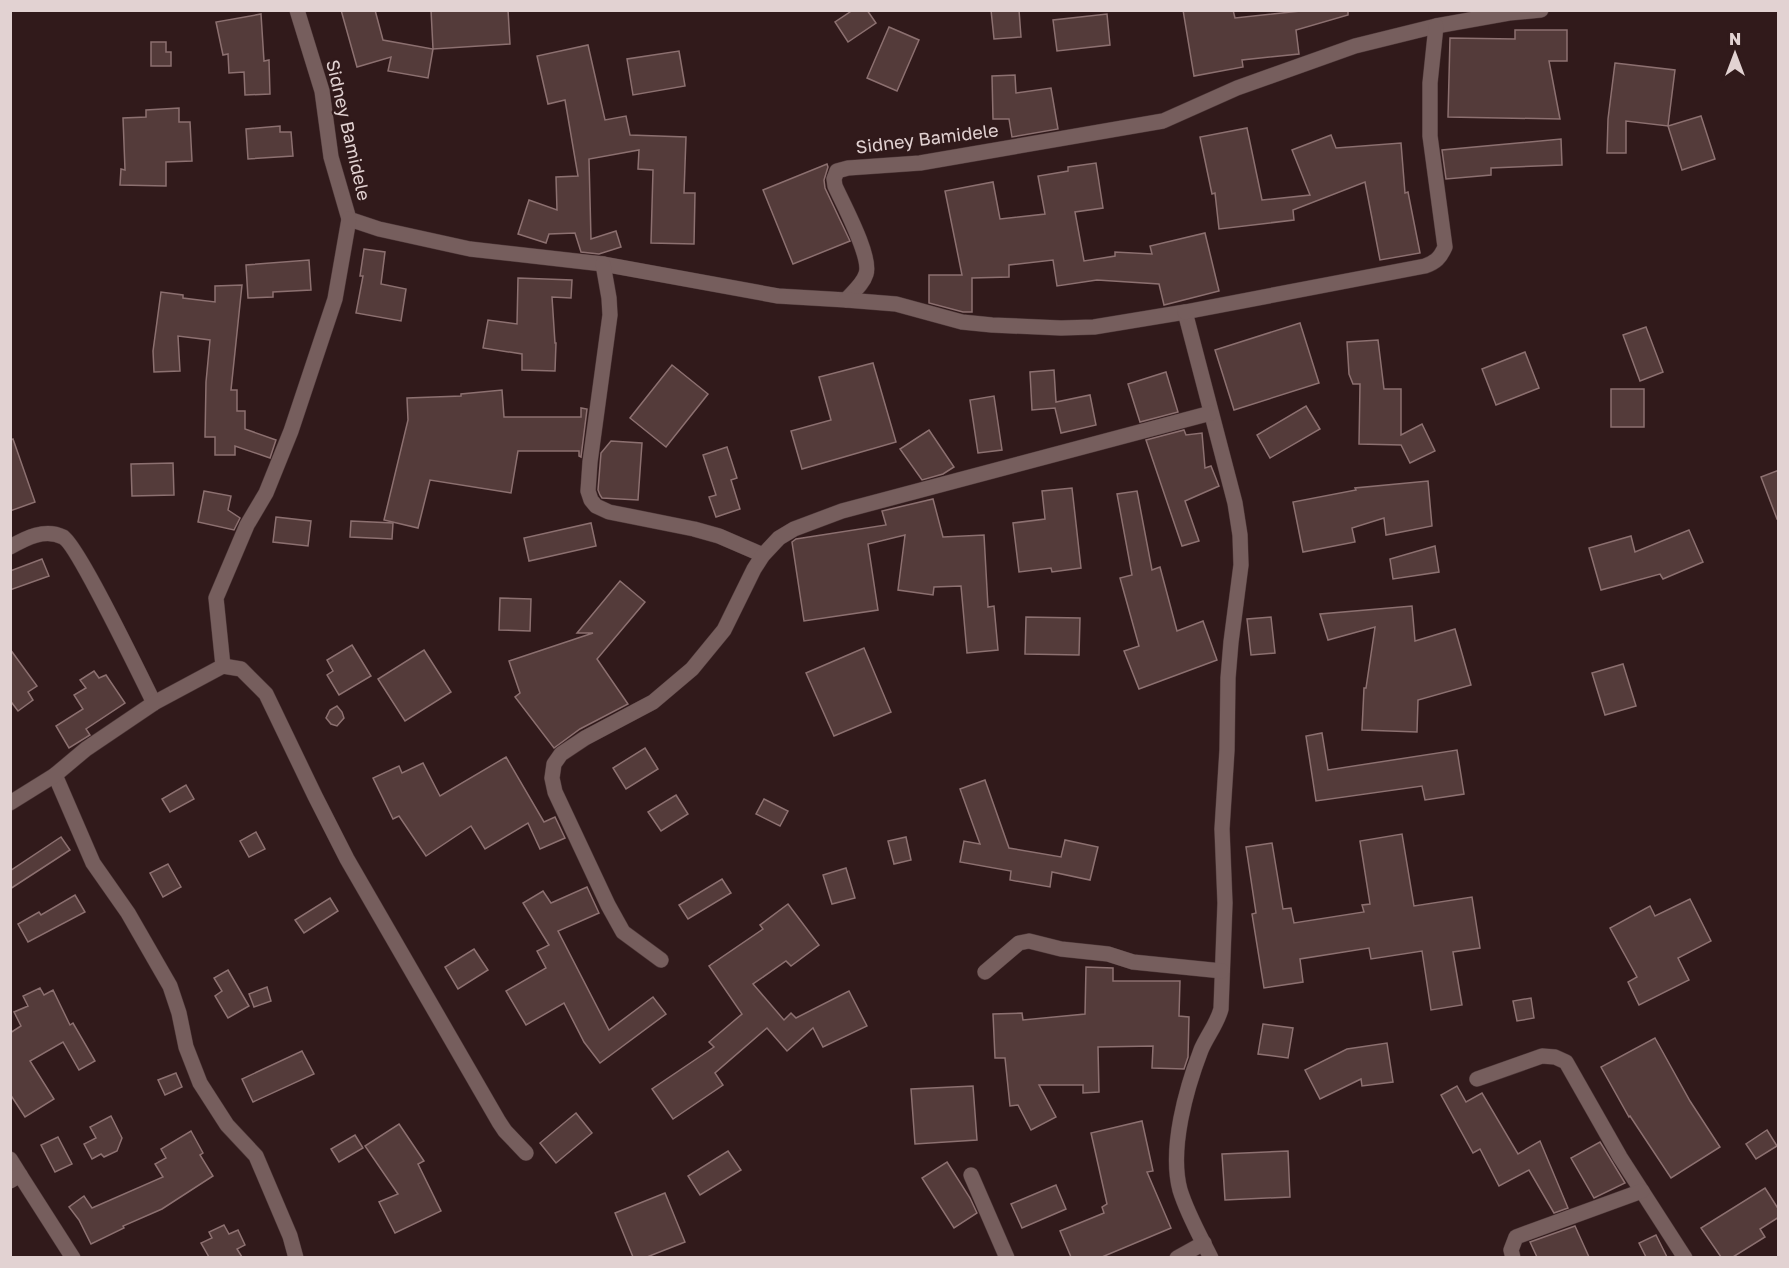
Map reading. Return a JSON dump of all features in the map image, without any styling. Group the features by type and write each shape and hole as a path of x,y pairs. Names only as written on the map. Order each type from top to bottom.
{"street":[{"name":"Sidney Bamidele","path":"297,10 322,91 331,157 349,219 379,229 470,249 603,264 778,296 846,300 862,282 867,273 867,264 857,234 835,186 834,179 837,171 848,168 920,163 1163,121 1237,88 1355,46 1436,26 1509,13 1541,10"},
{"path":"846,300 896,304 962,321 992,325 1094,327 1185,312 1434,263 1441,257 1445,247 1430,136 1430,83 1436,26"},
{"path":"223,666 216,598 247,525 266,493 291,431 335,299 349,219"},
{"path":"603,264 610,315 590,462 588,491 591,500 596,506 609,512 719,536 763,555"},
{"path":"1185,312 1235,503 1240,535 1241,565 1228,678 1227,750 1222,829 1225,903 1221,1009 1218,1020 1202,1049 1189,1087 1179,1129 1177,1154 1180,1190 1211,1257"},
{"path":"661,960 623,933 577,842 552,784 552,770 561,754 585,738 653,702 692,669 724,630 763,555 779,538 794,529 842,511 1211,413"},
{"path":"10,547 44,533 53,533 68,541 154,703"},
{"path":"10,802 55,775 86,749 154,703 223,666 241,669 266,694 347,859 499,1122 526,1153"},
{"path":"55,775 93,863 128,913 170,986 179,1013 186,1047 200,1083 227,1125 256,1156 290,1236 296,1257"},
{"path":"985,972 1019,942 1029,941 1060,949 1108,954 1133,962 1222,971"},
{"path":"1477,1079 1542,1056 1556,1057 1566,1062 1620,1157 1685,1257"},
{"path":"10,1159 15,1178 73,1257"},
{"path":"971,1175 1007,1257"},
{"path":"1513,1257 1511,1250 1516,1237 1642,1191"},
{"path":"1177,1257 1204,1244"}],"building":[{"path":"341,10 375,10 383,40 433,49 428,78 388,71 391,57 357,67"},
{"path":"431,10 508,10 510,44 433,49"},
{"path":"853,10 867,10 876,23 848,42 835,22"},
{"path":"991,10 1019,10 1021,37 994,39"},
{"path":"1183,10 1233,10 1235,18 1310,10 1348,10 1348,15 1296,30 1299,54 1242,60 1243,67 1194,76"},
{"path":"261,14 264,61 269,60 270,94 245,95 244,72 229,73 228,54 223,55 216,22"},
{"path":"1107,14 1110,45 1057,51 1053,20"},
{"path":"889,27 919,40 897,91 867,78"},
{"path":"1515,30 1567,30 1567,61 1549,61 1560,119 1448,117 1450,38 1515,39"},
{"path":"151,42 166,42 166,52 171,52 171,66 151,66"},
{"path":"588,45 605,120 626,116 630,135 686,137 684,193 695,193 694,244 651,243 653,170 638,169 639,150 589,159 591,239 616,231 621,247 599,254 581,252 575,233 549,234 546,243 518,234 529,200 557,210 556,177 578,176 565,100 548,104 537,56"},
{"path":"679,51 685,86 633,95 627,59"},
{"path":"1615,63 1675,70 1668,126 1626,121 1626,153 1607,153 1608,119"},
{"path":"1015,75 1016,93 1051,88 1058,129 1012,137 1009,119 993,119 992,76"},
{"path":"179,108 179,122 190,122 192,161 166,162 166,186 120,185 121,169 125,170 123,118 146,117 146,110"},
{"path":"1701,116 1715,159 1682,170 1668,126"},
{"path":"280,126 280,132 291,132 293,156 248,159 246,129"},
{"path":"1247,128 1262,200 1310,195 1292,150 1331,135 1336,148 1401,143 1405,193 1408,192 1420,253 1380,260 1365,182 1293,210 1294,220 1219,229 1215,193 1212,194 1200,137"},
{"path":"1561,139 1562,165 1491,168 1491,175 1446,179 1442,150"},
{"path":"1096,163 1103,208 1075,212 1084,261 1115,256 1115,252 1152,254 1150,246 1205,233 1219,291 1164,305 1159,284 1097,280 1057,286 1053,260 1009,265 1009,277 972,278 972,312 963,312 929,303 929,275 962,275 945,191 993,182 1000,219 1045,214 1038,176 1068,171 1068,167"},
{"path":"827,164 825,188 850,241 793,264 763,190"},
{"path":"364,249 385,252 381,284 406,289 401,321 356,313 363,276 360,276"},
{"path":"309,260 311,290 273,292 273,297 248,298 246,265"},
{"path":"518,278 572,280 571,298 552,297 556,343 555,371 522,370 522,354 483,348 488,320 517,324"},
{"path":"242,285 231,390 237,390 237,411 245,411 245,429 276,440 270,458 235,446 235,455 215,455 215,437 205,437 206,382 210,340 178,336 180,371 154,372 153,351 161,292 183,295 183,298 215,302 215,286"},
{"path":"1300,323 1319,383 1234,410 1215,350"},
{"path":"1646,327 1663,372 1640,381 1623,335"},
{"path":"1378,340 1384,389 1401,389 1401,435 1422,424 1435,451 1410,463 1401,445 1359,444 1360,384 1353,384 1349,374 1347,342"},
{"path":"1525,352 1539,388 1496,405 1482,369"},
{"path":"873,363 896,442 802,469 791,431 831,420 819,377"},
{"path":"672,365 708,394 666,447 630,418"},
{"path":"1054,370 1056,402 1090,395 1096,425 1061,433 1055,408 1032,410 1030,372"},
{"path":"1166,372 1178,412 1140,422 1128,384"},
{"path":"1611,389 1644,389 1644,427 1611,427"},
{"path":"502,390 504,417 581,417 581,408 587,409 581,457 579,451 518,451 511,493 430,480 418,528 384,520 408,420 407,398 461,396 461,394"},
{"path":"994,396 1002,450 978,453 970,400"},
{"path":"1306,406 1320,429 1270,458 1257,435"},
{"path":"929,430 954,467 943,474 922,480 900,449"},
{"path":"1184,430 1186,435 1202,433 1205,468 1211,466 1219,486 1185,501 1199,541 1182,546 1146,440"},
{"path":"13,439 35,502 10,511 10,440"},
{"path":"611,441 642,443 638,500 602,498 600,495 598,490 601,453"},
{"path":"727,447 737,478 731,480 740,509 716,517 709,497 716,495 703,455"},
{"path":"173,463 174,495 132,496 131,464"},
{"path":"1779,470 1779,518 1777,519 1761,477"},
{"path":"1428,481 1432,526 1386,535 1384,518 1352,528 1355,542 1303,552 1293,502 1356,490 1355,488"},
{"path":"1072,488 1081,568 1052,572 1051,568 1019,572 1013,523 1045,519 1042,491"},
{"path":"204,491 231,496 228,510 240,518 234,530 198,522"},
{"path":"1137,491 1152,570 1160,567 1177,631 1203,621 1217,660 1139,689 1124,651 1139,646 1120,578 1132,575 1117,494"},
{"path":"933,499 943,537 984,535 988,607 994,606 998,650 967,653 961,586 934,587 933,595 898,590 905,535 868,544 878,610 804,621 792,542 796,539 886,525 882,511"},
{"path":"276,517 311,521 308,546 273,542"},
{"path":"351,521 393,523 392,539 350,537"},
{"path":"591,523 596,546 529,561 524,538"},
{"path":"1689,530 1703,562 1663,579 1660,574 1601,590 1589,548 1631,536 1635,552"},
{"path":"1435,546 1439,572 1393,579 1390,559"},
{"path":"42,559 49,576 10,590 10,571"},
{"path":"620,581 645,602 597,659 628,704 580,729 554,748 515,697 520,693 509,661 593,633 577,633"},
{"path":"500,598 531,599 530,631 499,630"},
{"path":"1412,606 1415,641 1455,629 1471,685 1418,700 1417,732 1362,730 1364,688 1366,688 1375,627 1328,640 1320,614"},
{"path":"1026,617 1080,618 1079,655 1025,654"},
{"path":"1271,617 1275,653 1251,655 1247,619"},
{"path":"352,645 371,676 339,695 327,675 333,671 327,660"},
{"path":"864,648 891,712 834,736 806,673"},
{"path":"10,649 37,686 28,692 33,700 18,711 12,703 10,704"},
{"path":"424,650 451,692 405,721 378,679"},
{"path":"1623,664 1636,706 1605,715 1592,673"},
{"path":"94,671 99,678 106,675 125,703 86,729 90,735 69,748 56,726 83,709 74,695 86,688 80,680"},
{"path":"337,706 344,718 337,726 331,724 326,718 330,710"},
{"path":"1322,733 1328,770 1457,750 1464,794 1425,800 1422,786 1316,801 1306,736"},
{"path":"645,748 658,769 626,789 613,768"},
{"path":"506,757 544,822 555,817 565,838 540,849 528,823 485,849 471,826 426,856 399,816 393,819 373,778 399,766 402,773 423,763 440,796"},
{"path":"985,780 1009,848 1061,857 1065,840 1098,847 1090,880 1052,872 1050,887 1010,880 1011,871 960,862 964,841 980,844 960,789"},
{"path":"186,785 194,799 170,812 162,799"},
{"path":"676,795 688,814 661,831 648,812"},
{"path":"764,799 788,811 780,826 756,814"},
{"path":"256,832 265,849 249,857 240,841"},
{"path":"1402,834 1414,906 1472,897 1480,948 1453,952 1462,1005 1431,1010 1422,951 1371,959 1369,948 1300,959 1303,982 1264,988 1252,914 1256,913 1246,847 1272,843 1283,909 1291,908 1294,923 1364,912 1362,905 1370,904 1360,841"},
{"path":"61,837 70,850 10,889 10,871"},
{"path":"906,837 911,860 894,864 888,841"},
{"path":"168,864 181,887 163,897 150,873"},
{"path":"846,868 855,898 832,904 823,875"},
{"path":"722,879 731,893 688,919 679,905"},
{"path":"587,887 599,913 558,931 609,1030 653,997 666,1014 600,1063 584,1042 564,1003 526,1025 506,991 546,968 537,951 549,945 523,903 543,891 551,903"},
{"path":"75,895 85,912 28,942 18,924 39,912 41,915"},
{"path":"330,898 338,911 304,933 295,920"},
{"path":"1690,899 1711,941 1678,958 1689,980 1639,1005 1628,982 1637,977 1610,928 1650,906 1655,916"},
{"path":"788,904 819,945 791,966 786,961 753,984 784,1020 791,1013 796,1018 849,991 867,1026 823,1047 813,1028 787,1051 767,1028 715,1073 723,1085 673,1119 652,1089 714,1047 709,1042 742,1014 709,966 763,929 760,925"},
{"path":"474,949 488,970 458,989 445,967"},
{"path":"1086,967 1113,968 1113,981 1180,981 1179,1016 1189,1017 1188,1057 1184,1069 1152,1068 1153,1046 1098,1047 1099,1092 1083,1093 1083,1085 1039,1085 1056,1117 1031,1130 1018,1105 1010,1106 1005,1058 995,1058 993,1014 1022,1013 1023,1020 1085,1014"},
{"path":"228,970 249,1006 228,1018 215,996 222,991 214,978"},
{"path":"267,987 271,1001 254,1007 249,994"},
{"path":"40,988 44,995 53,990 70,1025 73,1023 95,1061 79,1070 63,1042 30,1061 54,1099 25,1117 10,1094 10,1033 21,1026 14,1012 28,1006 23,996"},
{"path":"1531,998 1534,1018 1517,1021 1513,1001"},
{"path":"1263,1024 1293,1028 1288,1058 1258,1054"},
{"path":"1655,1038 1690,1101 1720,1147 1671,1178 1629,1117 1601,1067"},
{"path":"1387,1043 1393,1082 1362,1086 1361,1079 1320,1099 1305,1070 1347,1049"},
{"path":"302,1051 314,1074 253,1102 242,1079"},
{"path":"176,1073 182,1087 165,1095 158,1080"},
{"path":"973,1086 977,1140 915,1144 911,1089"},
{"path":"1457,1086 1466,1102 1482,1093 1518,1154 1540,1141 1568,1208 1554,1213 1529,1170 1499,1186 1480,1149 1473,1153 1441,1095"},
{"path":"576,1113 592,1133 556,1163 540,1143"},
{"path":"111,1116 122,1138 117,1151 104,1157 101,1154 92,1159 84,1144 96,1138 90,1127"},
{"path":"1142,1121 1153,1171 1147,1172 1171,1228 1102,1257 1071,1257 1060,1231 1104,1213 1102,1207 1107,1204 1091,1133"},
{"path":"399,1124 424,1161 418,1164 441,1211 395,1233 379,1202 398,1194 365,1146"},
{"path":"1767,1130 1777,1146 1756,1159 1746,1144"},
{"path":"191,1131 203,1153 200,1155 213,1176 162,1209 123,1226 124,1228 91,1244 79,1220 69,1207 84,1196 92,1208 163,1177 155,1164 166,1158 161,1149"},
{"path":"355,1135 363,1148 339,1162 331,1149"},
{"path":"58,1137 72,1164 55,1172 41,1145"},
{"path":"1600,1142 1625,1183 1594,1198 1571,1158"},
{"path":"728,1151 741,1170 700,1195 688,1176"},
{"path":"1288,1151 1290,1197 1225,1200 1222,1154"},
{"path":"947,1162 977,1213 954,1228 922,1178"},
{"path":"1056,1185 1066,1209 1022,1228 1011,1204"},
{"path":"1765,1188 1779,1210 1779,1217 1760,1229 1765,1237 1733,1257 1721,1257 1701,1228"},
{"path":"665,1193 685,1242 647,1257 633,1257 615,1213"},
{"path":"224,1225 229,1234 238,1230 245,1245 237,1249 242,1257 209,1257 201,1243 212,1238 209,1232"},
{"path":"1575,1226 1589,1257 1537,1257 1530,1242"},
{"path":"1656,1235 1667,1257 1646,1257 1639,1243"}]}
